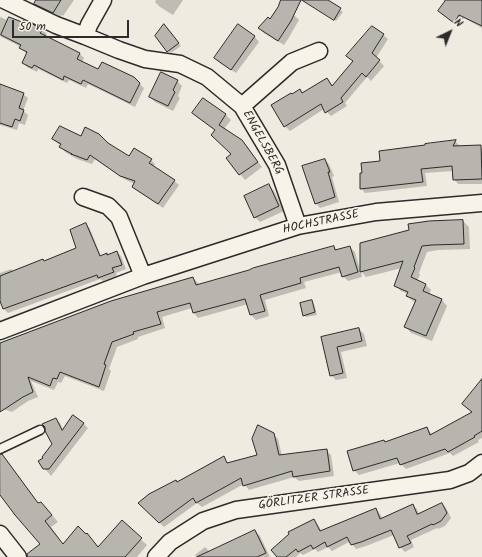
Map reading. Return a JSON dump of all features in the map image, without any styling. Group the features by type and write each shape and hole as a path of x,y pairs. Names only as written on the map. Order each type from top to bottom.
{"street":[{"name":"ENGELSBERG","path":"4,0 56,24 119,50 145,59 180,64 207,77 242,106 277,165 298,226"},
{"path":"85,36 88,25 103,0"},
{"name":"ENGELSBERG","path":"242,106 292,62 319,51"},
{"path":"82,197 108,206 119,217 143,276"},
{"name":"HOCHSTRASSE","path":"0,331 143,276 298,226 376,212 482,203"},
{"name":"GÖRLITZER STRASSE","path":"156,557 170,542 203,521 236,510 450,480 469,473 482,463"},
{"path":"0,534 18,557"}],"lane":[{"path":"0,449 40,430"}],"building":[{"path":"36,0 61,0 53,13 34,4"},
{"path":"281,0 301,0 291,21 278,41 258,28 268,17 270,19"},
{"path":"302,0 328,0 341,8 334,20"},
{"path":"446,0 482,0 482,26 459,15 454,23 438,11"},
{"path":"9,17 22,22 24,20 43,29 40,33 80,53 77,59 98,69 102,62 134,77 140,83 130,103 83,80 81,84 64,76 63,80 34,65 32,68 22,63 27,52 19,48 21,45 1,35"},
{"path":"164,24 179,43 167,52 155,36"},
{"path":"238,24 255,36 231,70 214,58"},
{"path":"372,26 384,34 372,53 380,60 366,77 362,73 341,98 343,102 325,113 321,104 284,127 271,105 300,89 302,93 327,78 332,86 353,61 346,56"},
{"path":"161,72 178,80 173,90 175,92 168,106 149,97"},
{"path":"0,84 24,93 19,108 24,110 20,121 15,119 12,127 0,123"},
{"path":"203,98 226,114 219,125 242,140 258,162 239,175 226,158 231,154 211,135 215,130 192,113"},
{"path":"60,126 81,136 85,127 99,134 108,143 129,156 134,148 152,159 149,163 175,180 158,204 132,187 135,181 120,176 90,155 87,160 71,154 59,147 61,144 52,139"},
{"path":"456,140 453,146 481,145 482,179 453,180 452,166 421,169 423,182 360,189 360,173 362,173 361,163 380,161 379,151"},
{"path":"325,159 330,172 328,172 335,197 315,204 302,166"},
{"path":"269,184 279,206 254,218 244,196"},
{"path":"463,220 464,244 422,246 414,267 415,268 411,277 426,284 423,291 442,299 426,336 404,327 416,300 406,296 408,292 394,286 403,261 360,272 360,243 409,230 408,224 429,221"},
{"path":"86,223 100,256 117,251 122,265 112,268 114,272 98,278 97,275 3,309 0,301 0,276 76,248 70,230"},
{"path":"334,246 335,250 350,246 358,272 342,277 339,267 300,278 301,283 260,295 265,311 250,315 245,299 193,313 190,303 157,312 161,324 133,332 134,334 112,342 104,364 106,365 99,387 60,372 57,379 53,378 50,386 28,377 33,392 0,412 0,343 111,301 193,277 196,285"},
{"path":"312,300 315,312 303,316 300,303"},
{"path":"359,328 362,341 337,347 343,373 330,376 321,337"},
{"path":"482,379 482,431 474,436 475,437 448,452 445,449 400,465 397,458 353,471 347,451 384,440 385,442 427,427 430,435 472,412 462,404"},
{"path":"73,415 84,423 49,469 43,469 38,461 43,458 42,457 52,444 45,431 45,427 42,424 56,418 62,430"},
{"path":"258,425 274,433 279,455 327,449 330,471 293,477 292,471 243,486 241,478 196,503 193,498 159,523 138,503 149,494 176,480 177,482 224,456 227,463 257,455 252,439"},
{"path":"0,454 2,454 38,503 41,502 52,515 45,521 63,544 78,526 86,534 87,533 98,547 122,520 142,538 125,557 27,557 27,554 40,544 0,495"},
{"path":"442,503 447,513 441,521 407,536 411,543 399,548 391,530 351,545 347,537 327,547 325,542 313,549 311,545 298,552 296,549 286,557 277,557 271,550 289,534 288,532 314,519 320,531 376,508 380,519 413,504 417,514"},
{"path":"255,530 266,553 257,557 197,557"}]}
